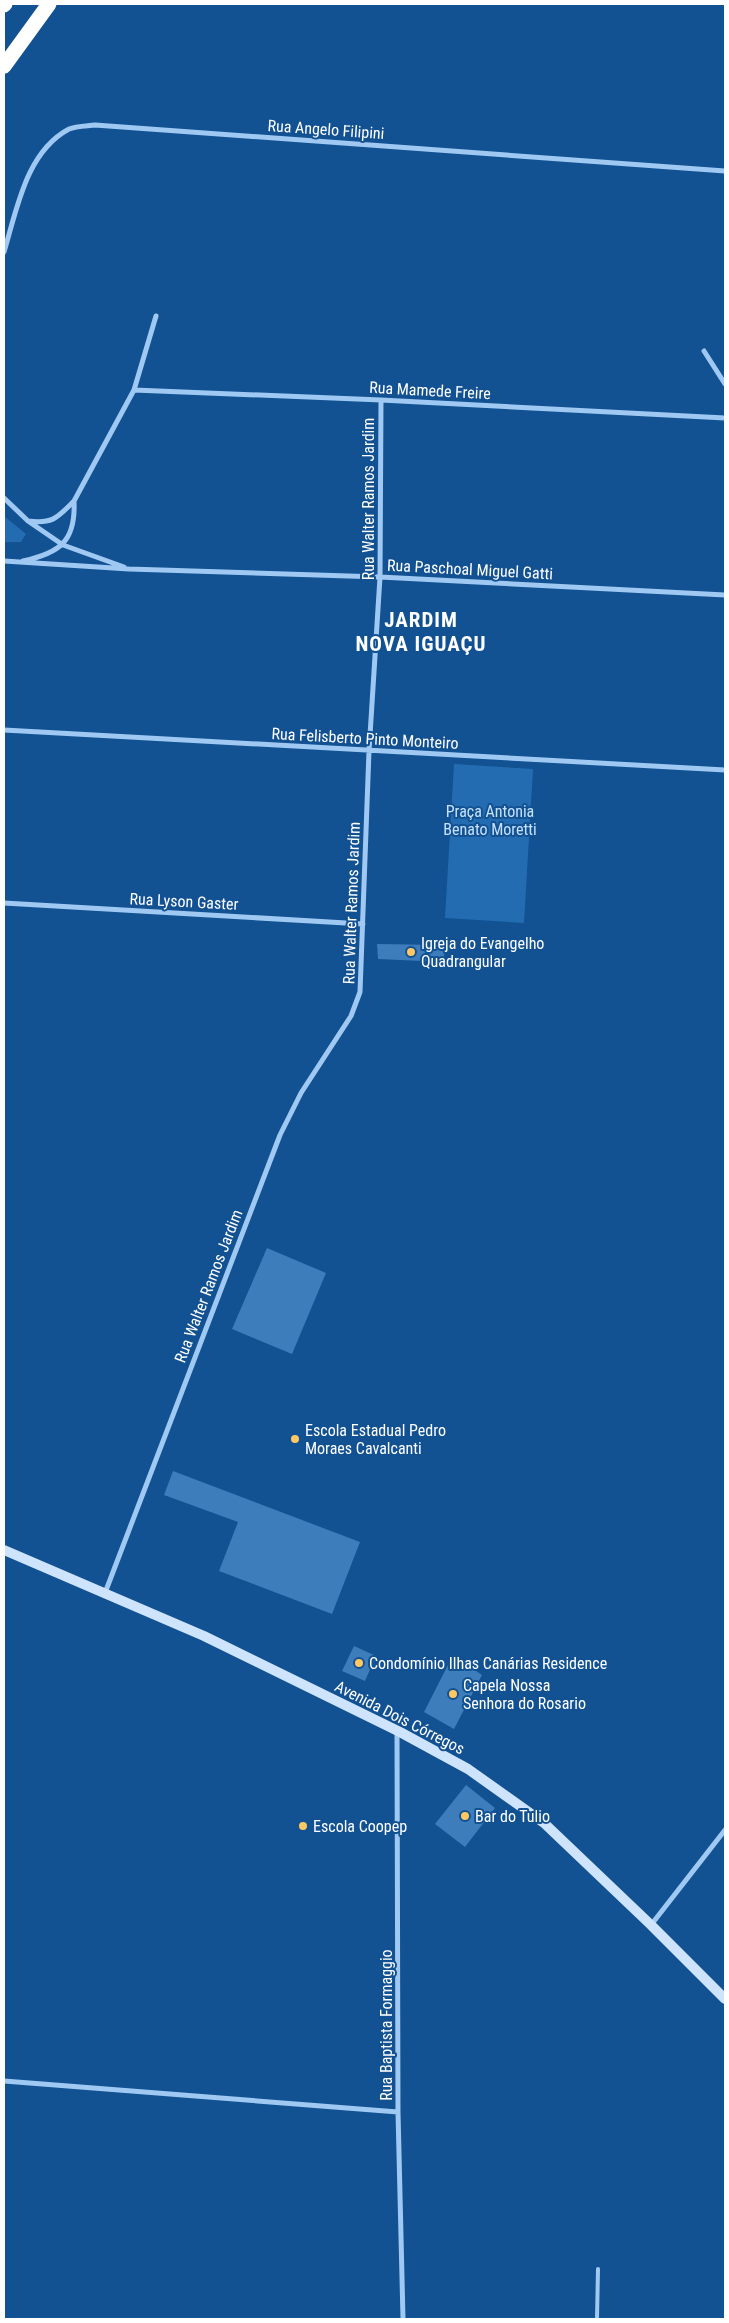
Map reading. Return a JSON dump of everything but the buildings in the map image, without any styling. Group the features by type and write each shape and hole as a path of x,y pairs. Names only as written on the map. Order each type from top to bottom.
{"highway":[{"path":"4,66 49,4"}],"street":[{"name":"Rua Angelo Filipini","path":"4,252 27,179 43,149 70,128 95,125 725,171"},
{"path":"28,521 45,523 59,515 74,501 134,390 156,316"},
{"path":"704,351 725,384"},
{"name":"Rua Mamede Freire","path":"134,390 381,400 725,418"},
{"name":"Rua Walter Ramos Jardim","path":"104,1593 280,1135 301,1093 351,1016 360,992 370,750 380,577 381,400"},
{"path":"4,498 28,521 64,545 129,569"},
{"path":"17,562 45,556 64,545 74,517 74,501"},
{"name":"Rua Paschoal Miguel Gatti","path":"4,560 129,569 380,577 725,595"},
{"name":"Rua Felisberto Pinto Monteiro","path":"4,730 725,770"},
{"name":"Rua Lyson Gaster","path":"4,903 363,924"},
{"name":"Avenida Dois Córregos","path":"4,1550 204,1636 397,1731 468,1769 544,1823 725,1999"},
{"name":"Rua Baptista Formaggio","path":"397,1731 398,2112 403,2319"},
{"path":"651,1925 725,1830"},
{"path":"4,2081 398,2112"}],"lane":[{"path":"597,2319 598,2269"}],"green space":[{"path":"4,516 26,534 21,542 4,542"},
{"name":"Praça Antonia Benato Moretti","path":"454,764 533,769 524,923 445,918"}],"place":[{"name":"Igreja do Evangelho Quadrangular","path":"411,952"},
{"name":"Escola Estadual Pedro Moraes Cavalcanti","path":"295,1439"},
{"name":"Condomínio Ilhas Canárias Residence","path":"359,1663"},
{"name":"Capela Nossa Senhora do Rosario","path":"453,1694"},
{"name":"Bar do Tulio","path":"465,1816"},
{"name":"Escola Coopep","path":"303,1826"}],"district":[{"name":"JARDIM NOVA IGUAÇU","path":"421,632"}]}
